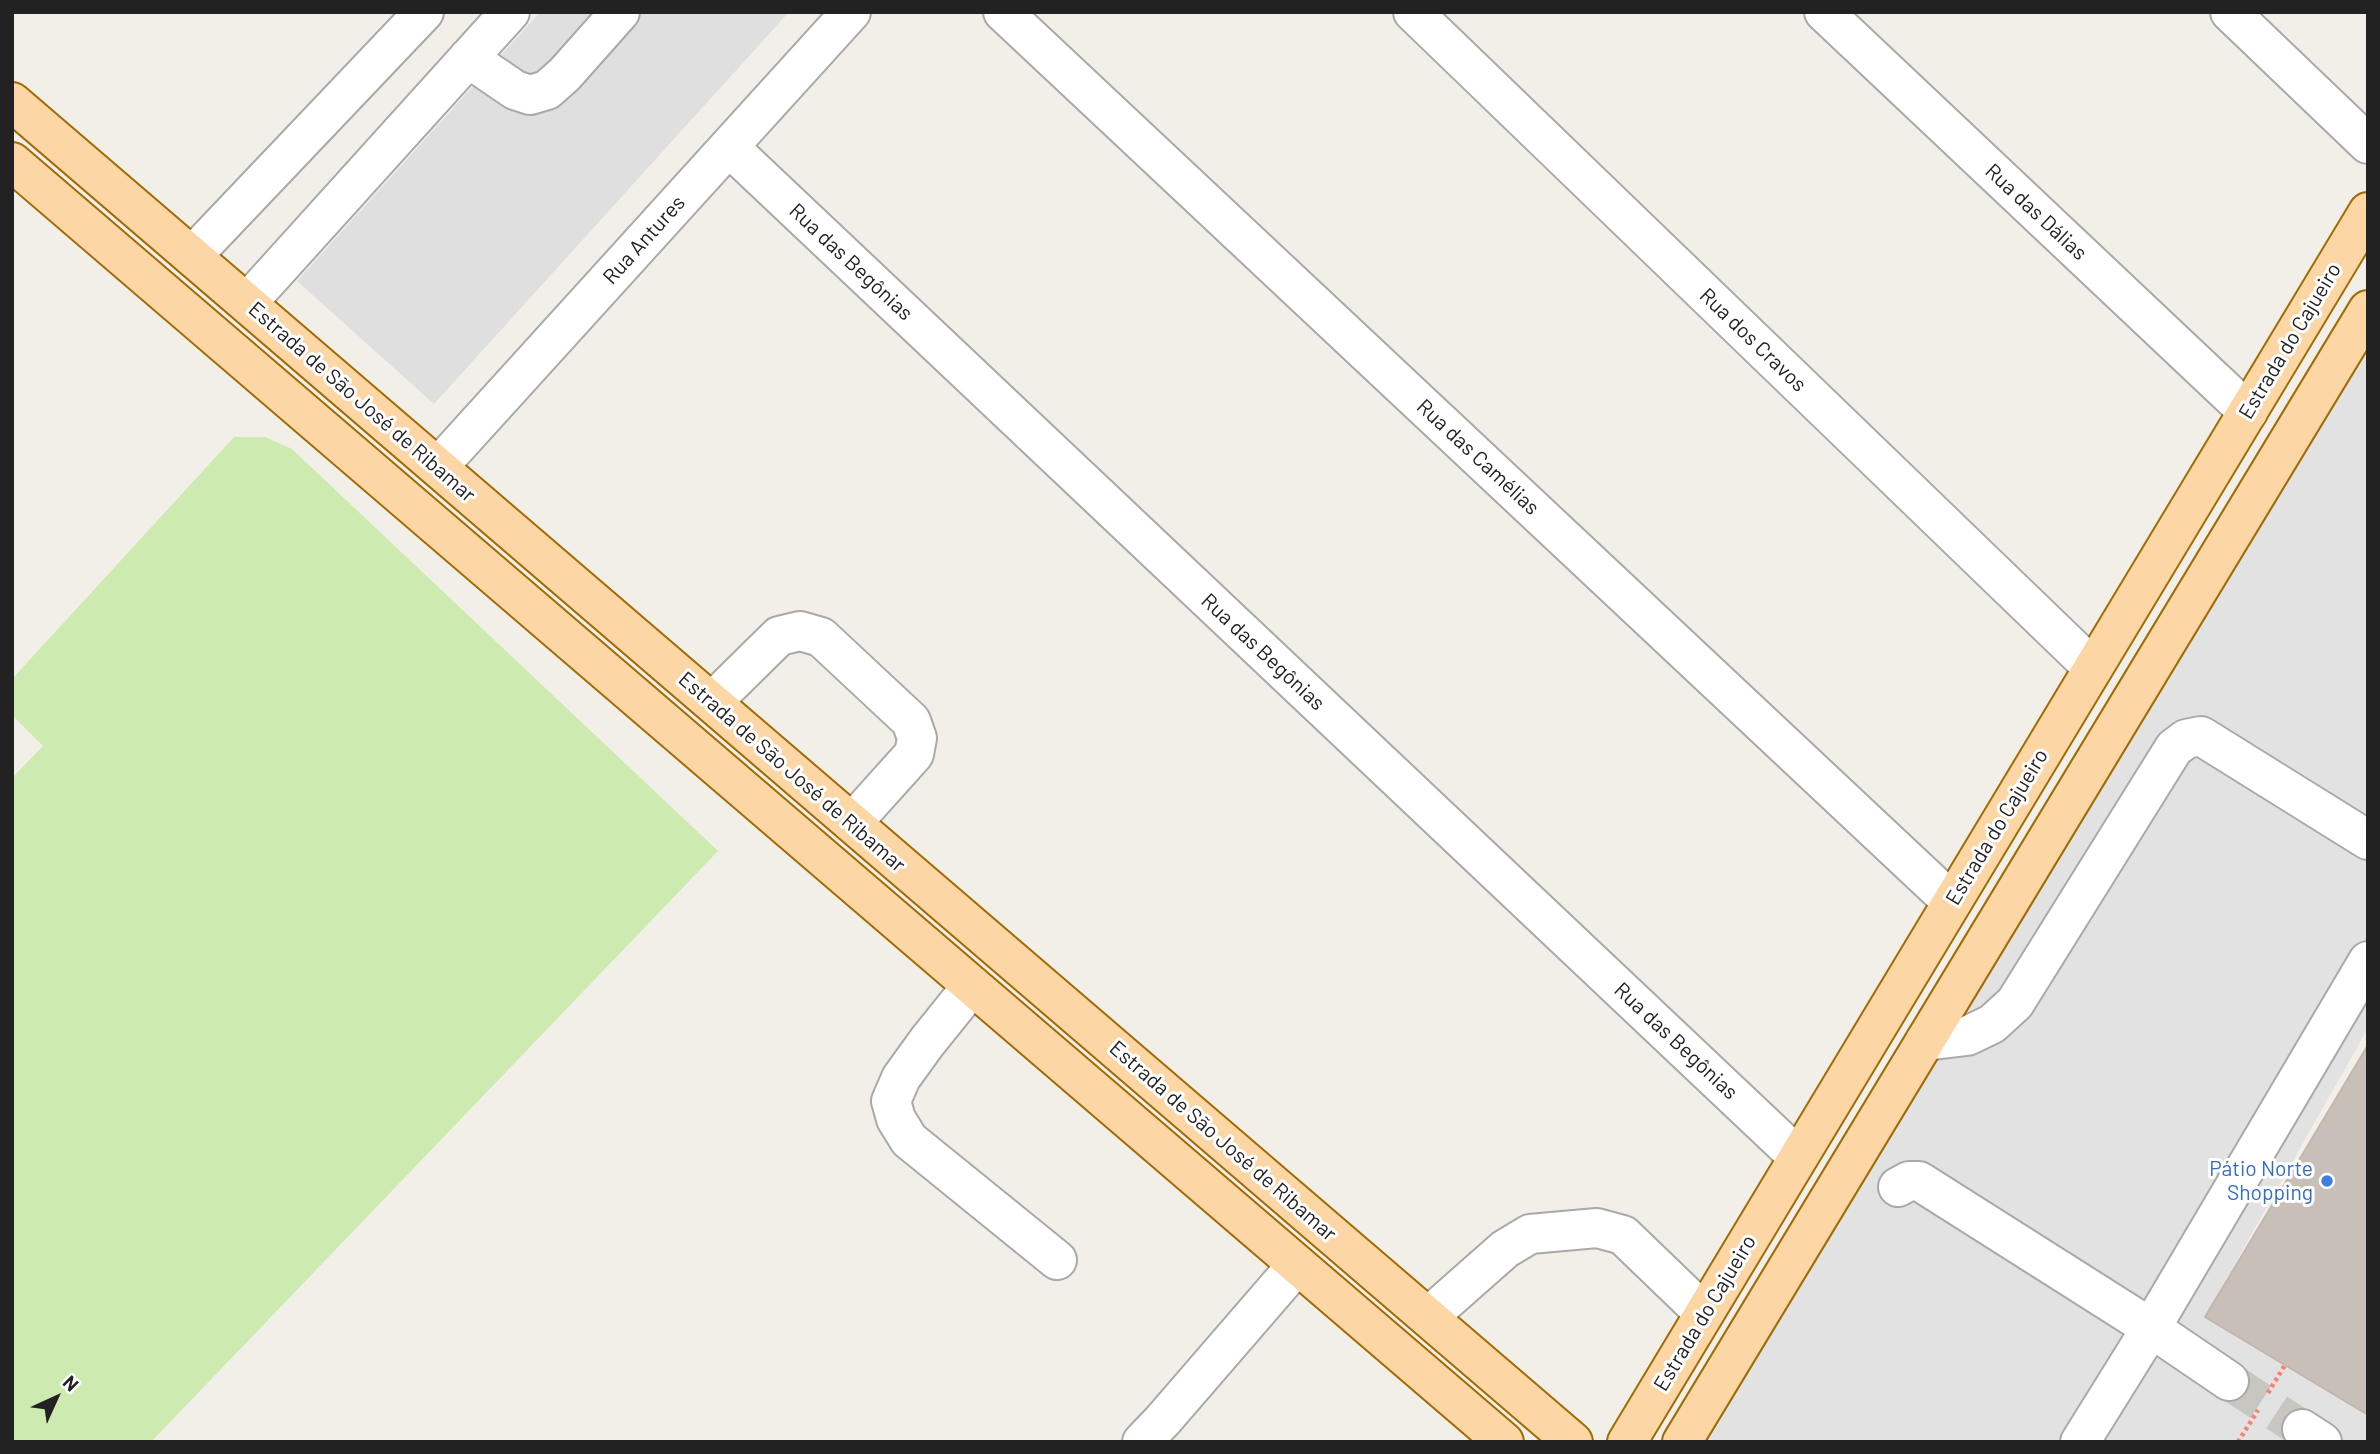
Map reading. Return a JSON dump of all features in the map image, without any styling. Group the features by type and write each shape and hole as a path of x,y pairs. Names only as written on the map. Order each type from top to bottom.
{"main road":[{"name":"Estrada de São José de Ribamar","path":"12,102 1573,1442"},
{"name":"Estrada de São José de Ribamar","path":"12,162 1297,1265 1493,1438"},
{"name":"Estrada do Cajueiro","path":"1627,1442 2368,212"},
{"path":"1682,1442 2368,310"},
{"path":"1883,1016 1925,1041"}],"street":[{"path":"191,256 424,12"},
{"path":"247,303 510,12"},
{"path":"468,58 515,90 530,95 547,90 565,74 620,12"},
{"name":"Rua Antures","path":"438,467 850,12"},
{"name":"Rua das Camélias","path":"1003,12 1952,902"},
{"name":"Rua dos Cravos","path":"1413,12 2093,668"},
{"name":"Rua das Dálias","path":"1824,12 2248,412"},
{"path":"2230,12 2368,144"},
{"name":"Rua das Begônias","path":"729,147 1798,1157"},
{"path":"712,702 779,636 800,631 821,638 911,721 917,738 914,754 852,823"},
{"path":"1925,1041 1967,1036 1992,1024 2015,1003 2174,748 2186,739 2201,736 2368,840"},
{"path":"2080,1442 2151,1328 2368,961"},
{"path":"972,986 901,1078 891,1101 909,1140 1057,1260"},
{"path":"1898,1187 1909,1181 1919,1181 2151,1328 2229,1381"},
{"path":"1428,1317 1505,1249 1530,1234 1597,1228 1623,1235 1704,1313"},
{"path":"1142,1442 1297,1265"}],"shaded area":[{"path":"540,12 789,12 434,404 297,281"},
{"path":"2368,299 2368,1028 2207,1313 2368,1416 2368,1442 1708,1442 2266,451"}],"green space":[{"path":"234,437 265,437 292,449 718,851 151,1442 12,1442 12,778 43,746 12,715 12,679"}],"building":[{"name":"Pátio Norte Shopping","path":"2368,1045 2368,1415 2205,1317"}],"tunnel":[{"path":"2229,1381 2302,1429"}],"place":[{"name":"Pátio Norte Shopping","path":"2327,1181"}]}
